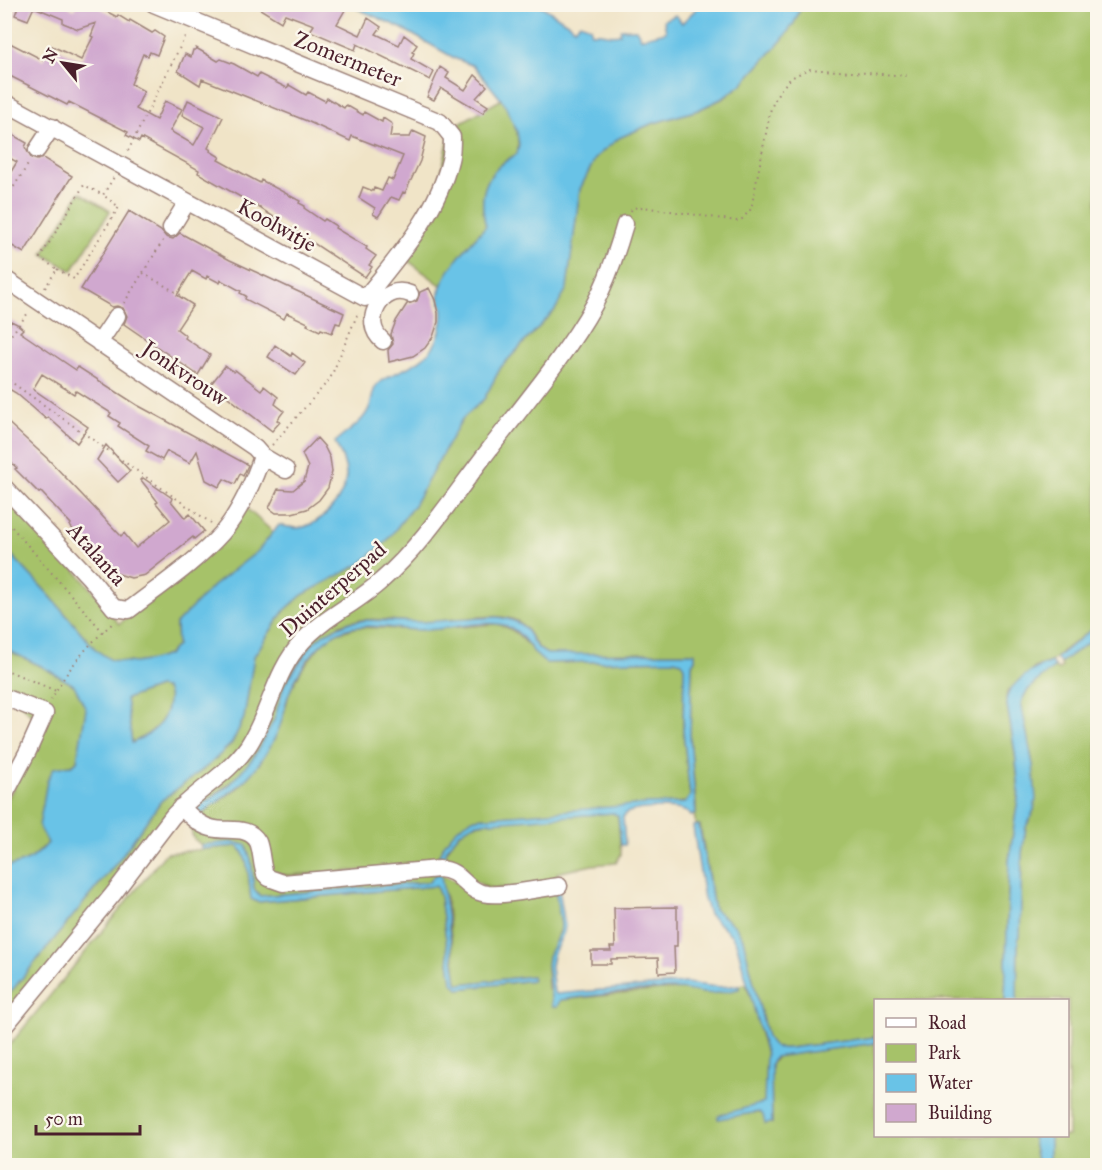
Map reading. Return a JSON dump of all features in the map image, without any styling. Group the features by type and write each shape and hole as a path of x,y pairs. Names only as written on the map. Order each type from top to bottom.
{"street":[{"name":"Zomermeter","path":"154,4 440,122 452,137 450,160 435,202 371,302"},
{"name":"Koolwitje","path":"4,102 371,302"},
{"path":"37,150 52,127"},
{"path":"171,228 187,202"},
{"name":"Duinterperpad","path":"4,1028 181,807 221,775 242,754 256,732 277,678 297,647 324,622 382,581 461,487 581,327 605,282 626,224"},
{"name":"Jonkvrouw","path":"4,278 255,448 262,456 286,470"},
{"path":"383,341 373,329 374,315 371,302 395,292 403,291 410,294"},
{"path":"99,342 117,316"},
{"path":"221,534 258,468 262,456"},
{"name":"Atalanta","path":"4,488 89,577 114,608 129,610 196,558 221,534"},
{"path":"4,697 45,713 4,796"},
{"path":"181,807 211,829 238,830 252,835 260,847 265,874 283,883 439,869 457,874 473,890 486,894 560,886"}],"path":[{"path":"103,195 121,165 193,21"},
{"path":"626,224 632,208 643,207 737,221 742,219 751,209 771,108 779,91 791,78 808,69 911,76"},
{"path":"4,202 37,150"},
{"path":"84,185 119,207 74,279 57,268 40,258 84,185"},
{"path":"4,188 11,191"},
{"path":"117,316 171,228"},
{"path":"4,344 37,301 57,268"},
{"path":"143,273 181,295"},
{"path":"262,456 330,379 371,302"},
{"path":"4,377 221,534"},
{"path":"4,518 103,632"},
{"path":"45,713 62,680 91,643 129,610"},
{"path":"4,669 56,691"}],"green space":[{"path":"802,5 1097,5 1097,625 1051,662 1036,667 1007,692 1006,699 1019,791 1009,861 1005,999 874,999 874,1037 785,1048 778,1048 771,1044 767,1037 743,939 736,927 714,909 700,825 696,825 694,815 696,805 690,736 692,664 695,653 547,654 538,647 522,624 508,618 497,617 426,622 358,620 349,622 319,639 301,657 288,677 269,732 247,766 192,812 188,809 189,804 245,756 259,733 280,680 299,649 326,624 384,584 408,558 464,489 568,350 596,305 617,258 628,225 622,225 602,281 579,325 459,485 403,554 379,578 322,619 294,645 275,677 253,731 240,752 219,772 171,809 131,867 5,1023 5,999 118,861 161,801 210,764 232,743 244,718 254,656 283,612 302,595 360,564 386,542 414,505 462,419 484,399 501,367 555,310 567,287 580,189 596,157 618,138 651,124 698,110 724,98 742,84 782,40 794,23"},
{"path":"502,99 515,125 518,140 517,154 498,167 492,175 484,193 486,226 460,256 442,286 403,257 433,212 451,128"},
{"path":"80,192 110,211 72,271 43,254"},
{"path":"4,490 98,596 119,624 197,563 244,506 273,532 259,551 213,586 176,624 177,645 168,655 152,661 135,663 111,660 96,650 5,548"},
{"path":"496,624 518,635 546,663 674,660 682,662 684,667 683,730 690,796 687,802 475,818 445,844 436,866 271,876 263,846 199,816 239,787 259,764 275,738 289,693 302,669 322,643 336,633 358,627 424,630"},
{"path":"1097,636 1097,1165 1050,1165 1050,1137 1069,1137 1069,999 1017,999 1022,853 1026,827 1034,810 1033,765 1021,703 1023,697 1035,683 1055,667 1057,670 1062,667 1060,663"},
{"path":"5,649 74,685 87,709 77,761 72,765 63,766 39,826 48,842 29,859 5,867 4,807 43,726 5,689"},
{"path":"158,687 166,688 168,693 167,710 151,732 132,743 126,699"},
{"path":"613,813 618,816 621,854 616,863 592,865 557,873 555,882 496,891 441,866 455,838 469,825 495,821"},
{"path":"190,823 250,838 262,876 438,872 465,887 555,889 561,925 547,965 548,989 558,1003 560,1000 661,990 691,989 703,993 739,989 739,985 746,984 757,1013 766,1054 765,1101 763,1105 738,1111 762,1113 772,1123 771,1065 777,1056 874,1043 874,1137 1032,1137 1038,1165 5,1165 4,1052 166,853 237,846 241,849 246,862 251,899 258,902 436,886 440,896 452,982 459,989 532,980 532,976 457,983 446,898 435,875 429,882 260,896 254,889 251,860 240,843 201,845 193,838"}],"water":[{"path":"349,5 540,5 575,28 580,23 591,27 591,33 612,35 620,34 621,29 636,29 641,38 666,32 664,20 676,15 682,23 698,7 696,5 802,5 794,23 782,40 742,84 723,98 698,110 651,124 619,138 596,157 580,189 567,288 555,310 501,367 484,399 462,419 414,505 386,542 360,564 302,595 283,612 254,656 244,718 232,743 210,764 161,801 118,861 5,999 5,867 29,860 48,843 39,826 47,781 54,768 72,765 77,761 86,709 74,685 5,649 5,548 96,650 111,660 135,663 168,655 177,645 176,624 213,586 258,551 279,525 295,528 306,526 322,517 336,503 344,486 346,473 343,459 335,442 364,417 378,383 411,366 425,356 436,342 442,320 439,295 442,284 459,257 486,226 483,203 486,184 498,168 517,154 519,145 517,132 504,103 474,66 456,59 401,28","holes":["158,687 165,688 168,693 167,710 161,722 151,732 132,743 126,699"]},
{"path":"497,617 519,623 535,644 547,654 695,653 692,664 690,736 696,814 691,816 686,812 670,808 626,813 623,817 625,845 621,845 618,816 613,813 478,823 465,829 454,839 449,845 441,866 436,866 441,851 455,831 475,818 685,803 690,796 683,730 684,667 682,662 674,660 546,663 536,655 516,631 502,625 492,624 425,630 357,627 329,638 312,654 299,672 288,695 276,736 253,771 239,786 199,816 192,812 228,786 253,758 274,720 284,685 313,643 325,633 350,622 367,620 421,622"},
{"path":"1097,625 1097,636 1060,663 1056,658"},
{"path":"1051,662 1055,667 1031,687 1021,703 1033,765 1036,799 1034,810 1026,827 1022,853 1017,999 1005,999 1009,861 1019,791 1006,699 1018,681"},
{"path":"699,825 714,909 736,927 743,939 767,1037 771,1044 778,1048 785,1048 874,1037 874,1043 775,1057 771,1065 772,1123 765,1124 763,1115 759,1112 718,1119 718,1116 723,1114 764,1103 766,1054 737,945 732,936 709,914 704,899 693,826"},
{"path":"231,842 246,845 251,860 254,889 260,896 429,882 435,875 441,875 457,983 532,976 533,980 459,989 452,982 440,896 436,886 258,902 251,899 246,862 241,849 237,846 201,849 201,845"},
{"path":"555,889 559,889 565,926 551,966 556,994 685,983 719,987 739,985 739,989 721,993 676,989 629,992 560,1000 557,1007 552,1007 547,965 548,956 561,925"},
{"path":"1032,1137 1050,1137 1050,1165 1038,1165"}],"building":[{"path":"19,4 65,4 74,10 77,4 89,4 117,17 118,15 129,22 130,20 152,33 155,31 164,37 157,55 150,52 148,56 143,54 131,84 144,91 136,109 156,120 165,101 182,109 170,131 194,145 204,127 182,115 188,100 223,117 208,148 210,151 220,157 218,160 300,201 299,203 305,206 304,208 367,247 366,249 376,256 369,265 372,267 365,277 260,208 198,173 199,170 141,138 139,142 126,135 128,132 69,102 67,105 4,73 4,53 10,43 43,60 50,45 81,60 93,37 91,36 96,23 78,29 63,23 63,19 34,7 28,20 15,15"},
{"path":"252,4 336,4 345,10 337,24 360,35 368,18 381,27 376,34 399,45 404,35 417,45 412,52 414,53 411,59 434,72 430,80 357,44 355,50 310,31 314,25 285,14 281,22"},
{"path":"196,48 218,61 221,59 234,64 257,77 259,74 287,88 289,85 306,95 308,92 325,101 327,98 344,108 346,105 382,122 383,118 392,124 390,137 410,137 413,131 426,137 420,161 405,193 403,192 399,200 391,197 378,217 373,214 375,208 359,198 363,187 373,191 374,188 382,191 388,178 393,180 403,156 352,136 350,141 307,121 202,79 200,85 178,71 185,54 191,57"},
{"path":"440,67 449,73 446,78 465,90 475,75 487,86 476,98 488,106 483,113 441,88 434,100 427,97"},
{"path":"4,130 27,143 25,147 31,158 37,160 43,158 72,176 24,253 4,241 4,183 17,162 4,155"},
{"path":"129,211 161,231 166,237 173,239 180,233 230,260 344,313 340,324 336,323 332,333 321,329 320,331 287,313 284,319 245,299 246,296 240,293 241,291 221,280 220,283 207,276 206,279 192,271 177,295 193,305 177,329 186,336 185,338 210,355 198,375 124,324 127,316 123,308 112,307 81,289"},
{"path":"429,288 438,313 438,322 433,337 425,348 413,356 389,362 388,350 393,344 391,334 396,321 407,304 417,301 420,292"},
{"path":"4,321 9,325 11,321 17,324 23,329 20,332 76,370 78,367 137,405 248,465 243,476 240,474 235,484 224,479 219,487 206,480 197,451 190,463 167,451 162,460 146,451 149,446 118,426 120,423 109,416 111,413 76,391 74,394 42,374 33,389 88,427 77,443 48,417 46,419 16,393 4,386"},
{"path":"275,345 291,356 292,353 305,363 296,375 268,357"},
{"path":"225,366 234,372 235,370 261,390 264,386 278,397 275,404 284,411 277,420 280,422 272,431 211,384"},
{"path":"4,419 49,460 121,536 124,533 136,548 170,520 141,480 143,478 172,498 171,501 185,518 190,514 204,531 145,575 131,578 112,572 94,550 92,552 70,526 71,524 4,456"},
{"path":"317,438 330,458 332,472 328,488 319,500 307,509 292,513 276,513 269,508 278,489 293,490 304,481 308,467 302,454"},
{"path":"106,445 130,471 118,482 97,460"},
{"path":"677,907 675,972 659,973 658,958 611,959 611,964 591,964 591,951 611,951 610,947 615,947 614,908"}]}
